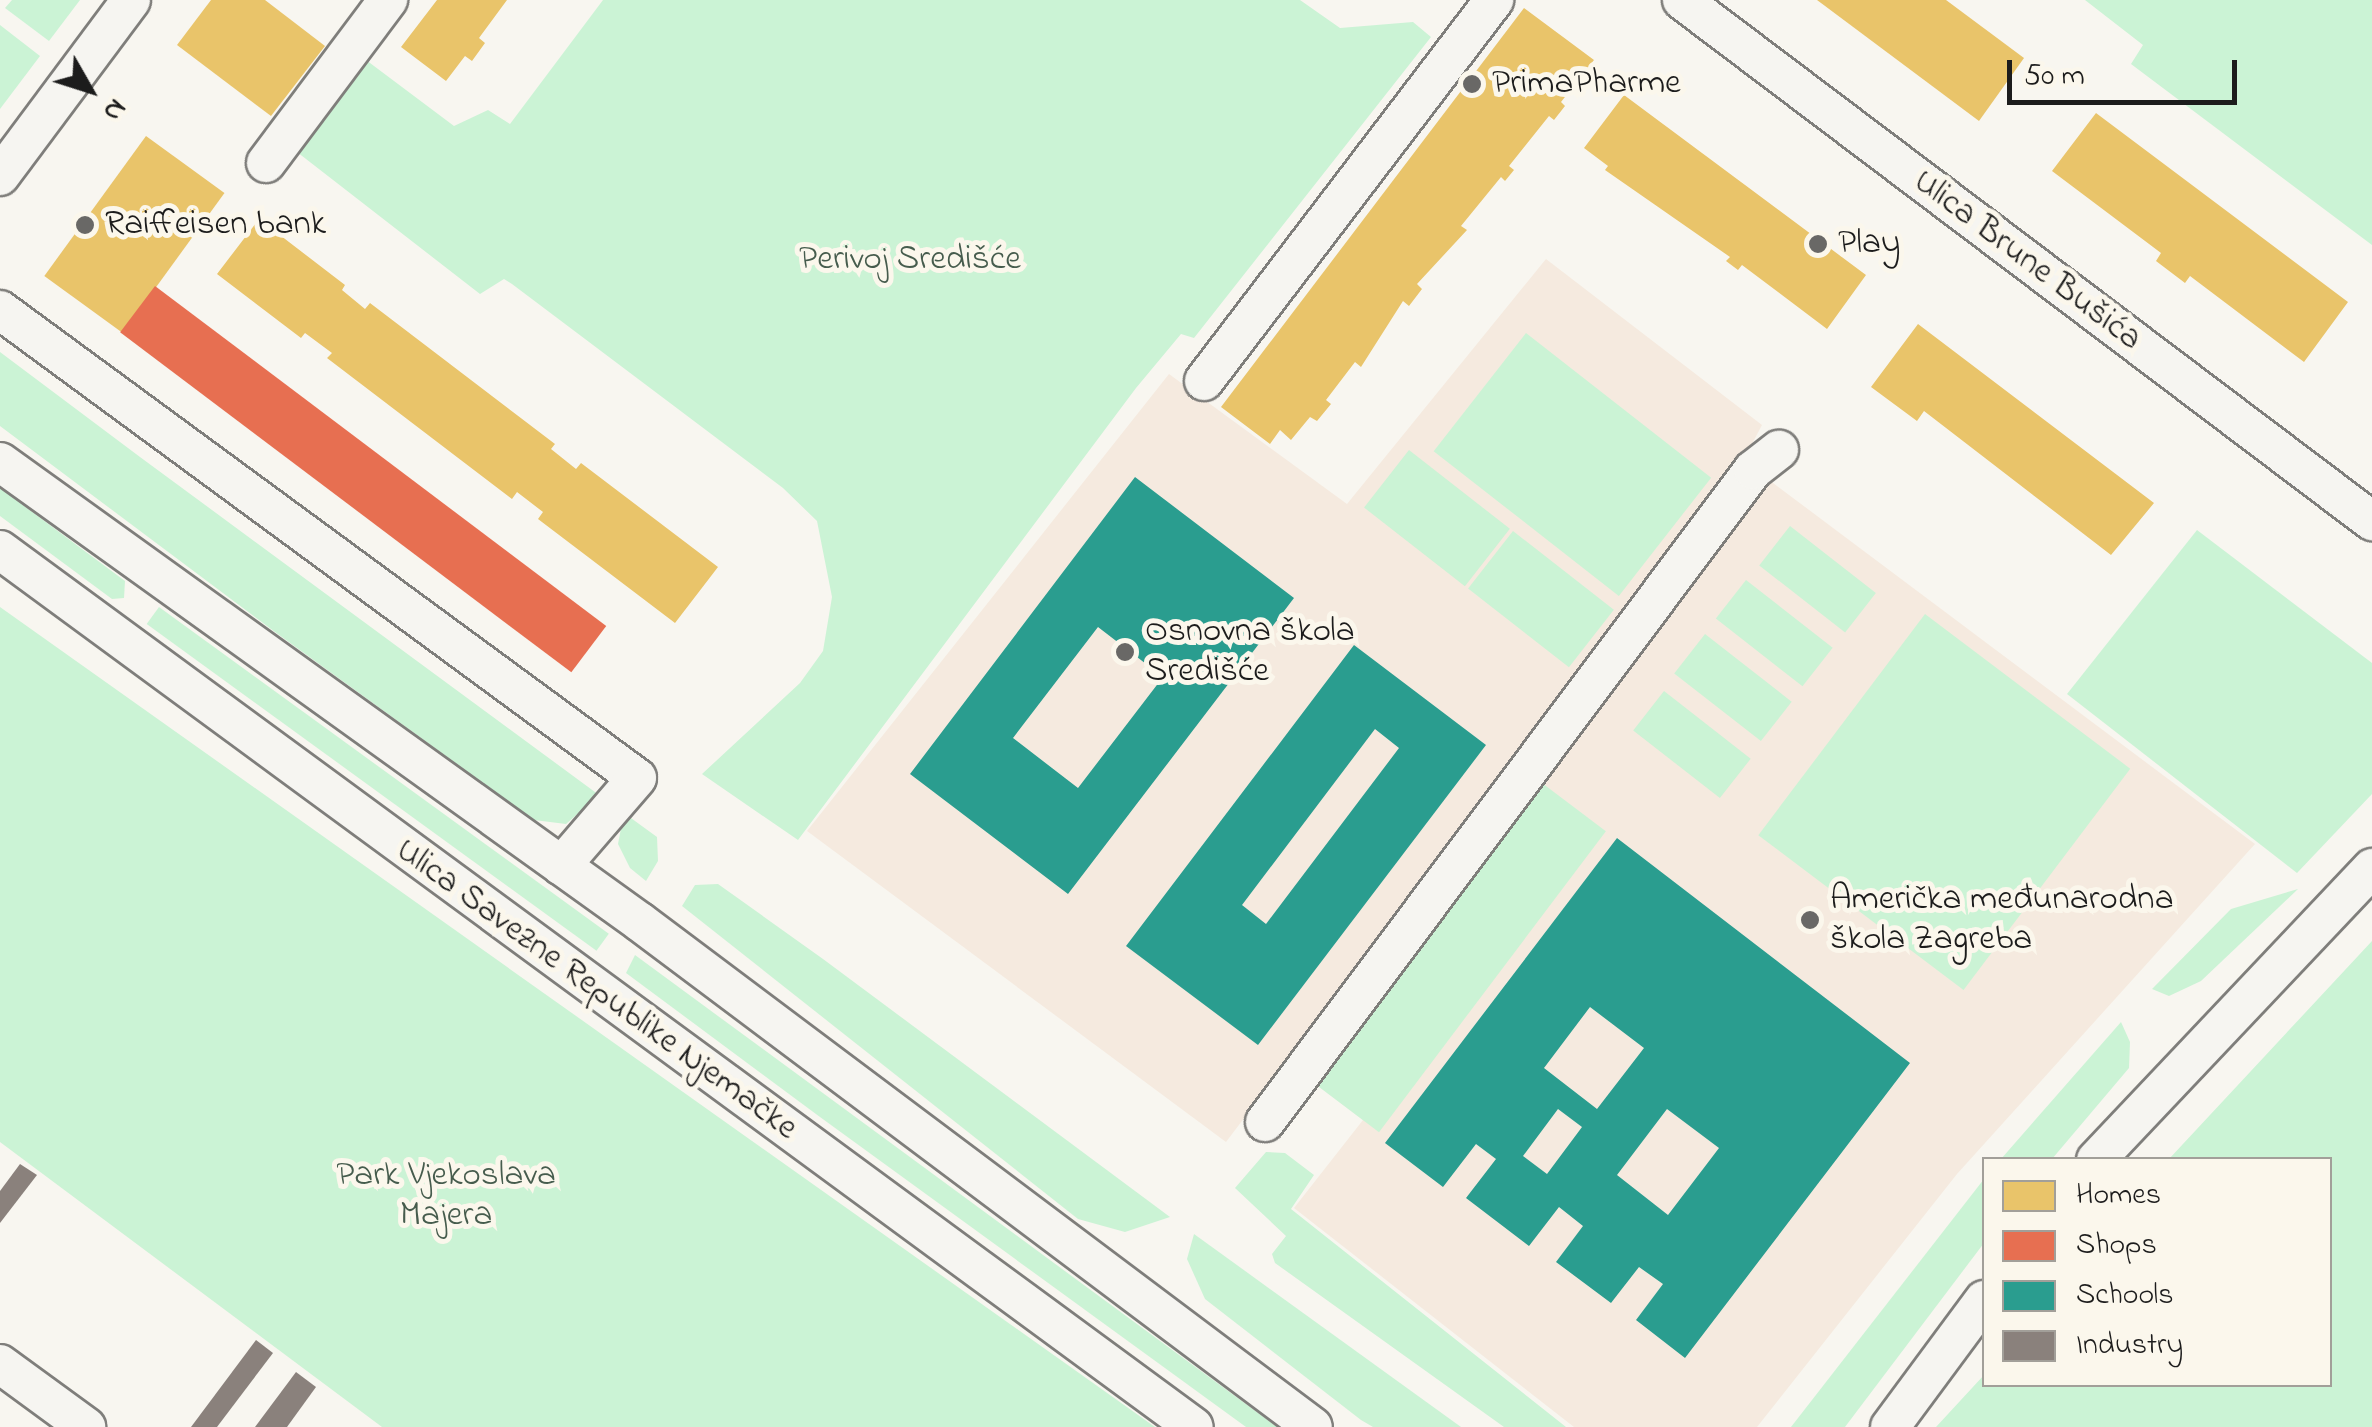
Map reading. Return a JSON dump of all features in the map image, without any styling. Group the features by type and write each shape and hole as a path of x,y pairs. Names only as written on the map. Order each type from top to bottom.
{"street":[{"path":"0,176 131,0"},
{"path":"266,163 388,0"},
{"path":"1204,381 1494,0"},
{"name":"Ulica Brune Bušića","path":"1682,0 2372,521"},
{"path":"0,310 636,778 561,866"},
{"path":"1264,1122 1753,470 1780,450"},
{"path":"0,462 561,866 1312,1427"},
{"name":"Ulica Savezne Republike Njemačke","path":"0,550 1194,1427"},
{"path":"2099,1157 2372,868"},
{"path":"1890,1427 1982,1303"},
{"path":"0,1364 86,1427"}],"shaded area":[{"name":"Osnovna škola Središće","path":"1546,259 1762,425 1745,457 1226,1142 807,831 1169,374 1347,504"},
{"name":"Američka međunarodna škola Zagreba","path":"1765,477 2255,844 1957,1174 1757,1427 1574,1427 1294,1208 1363,1120 1313,1082"}],"green space":[{"path":"12,0 80,0 49,41 5,8"},
{"name":"Perivoj Središće","path":"603,0 1300,0 1340,28 1413,22 1431,37 1194,338 1181,334 1136,388 798,840 702,774 800,683 823,651 832,597 817,521 783,488 512,284 504,279 480,294 297,152 366,60 454,126 488,110 510,124"},
{"path":"2085,0 2372,0 2372,245 2131,64 2143,45"},
{"path":"0,25 40,56 0,109"},
{"path":"1526,333 1711,478 1619,596 1434,451"},
{"path":"0,352 599,795 566,824 534,820 275,632 0,426"},
{"path":"1409,450 1510,529 1465,586 1364,508"},
{"path":"0,488 125,581 124,598 112,599 0,516"},
{"path":"1790,526 1876,593 1845,633 1759,565"},
{"path":"2197,530 2372,663 2372,794 2297,873 2067,694"},
{"path":"1513,531 1614,610 1569,667 1468,589"},
{"path":"1746,580 1833,648 1803,686 1716,619"},
{"name":"Park Vjekoslava Majera","path":"0,607 1155,1427 382,1427 0,1142"},
{"path":"159,607 609,934 596,951 147,624"},
{"path":"1925,614 2130,769 1964,990 1758,835"},
{"path":"1705,634 1792,702 1761,741 1674,673"},
{"path":"1664,691 1751,759 1720,798 1633,730"},
{"path":"1538,780 1606,831 1379,1132 1311,1081"},
{"path":"624,813 657,837 658,861 646,881 630,868 618,844"},
{"path":"718,884 1170,1217 1125,1232 1078,1219 682,906 695,885"},
{"path":"2298,889 2201,981 2169,996 2152,989 2231,909"},
{"path":"2372,941 2372,1427 1936,1427 1982,1377 1982,1387 2332,1387 2332,1157 2171,1157"},
{"path":"635,955 1277,1427 1246,1427 820,1117 626,973"},
{"path":"2121,1022 2130,1042 2129,1068 2054,1157 2003,1157"},
{"path":"1266,1152 1285,1153 1314,1175 1291,1209 1566,1427 1504,1427 1275,1263 1272,1254 1286,1236 1235,1188"},
{"path":"1982,1182 1982,1246 1845,1427 1791,1427"},
{"path":"1194,1234 1461,1427 1373,1427 1361,1420 1205,1299 1187,1259"}],"building: Homes":[{"path":"211,0 265,0 325,46 271,116 177,45"},
{"path":"437,0 507,0 479,38 485,43 472,61 465,56 446,81 401,47"},
{"path":"1817,0 1946,0 2024,58 1979,121"},
{"path":"1524,8 1594,60 1561,102 1565,106 1554,120 1549,116 1509,166 1514,170 1505,181 1501,177 1461,226 1467,230 1417,284 1422,289 1409,306 1403,301 1361,367 1355,362 1326,400 1331,404 1317,421 1310,417 1291,440 1280,430 1270,444 1221,407"},
{"path":"1624,95 1866,275 1827,329 1742,265 1738,270 1726,261 1730,257 1605,170 1608,166 1584,148"},
{"path":"2096,113 2348,302 2304,362 2190,276 2185,283 2156,261 2161,253 2052,171"},
{"path":"146,136 224,193 123,333 44,276"},
{"path":"259,219 345,285 342,290 365,309 370,303 555,444 551,449 576,469 581,463 718,567 675,623 538,519 543,512 517,492 512,499 327,358 332,353 305,333 301,338 217,274"},
{"path":"1918,324 2154,503 2111,555 1924,411 1917,421 1871,387"}],"building: Shops":[{"path":"155,286 606,626 571,672 120,332"}],"building: Schools":[{"path":"1135,477 1294,598 1068,894 910,774","holes":["1098,627 1163,677 1078,788 1013,738"]},
{"path":"1354,645 1486,745 1258,1045 1126,946","holes":["1375,729 1399,748 1266,924 1242,905"]},
{"path":"1617,838 1910,1063 1685,1358 1636,1320 1663,1284 1639,1267 1611,1303 1556,1262 1583,1226 1559,1207 1529,1246 1466,1198 1496,1159 1476,1144 1443,1187 1385,1143","holes":["1590,1007 1644,1048 1597,1109 1544,1068","1558,1109 1582,1127 1547,1174 1523,1156","1667,1109 1719,1148 1668,1215 1617,1175"]}],"building: Industry":[{"path":"20,1164 37,1175 0,1223 0,1191"},
{"path":"256,1340 273,1353 217,1427 191,1427"},
{"path":"296,1372 316,1387 287,1427 255,1427"}],"place":[{"name":"PrimaPharme","path":"1472,84"},
{"name":"Raiffeisen bank","path":"85,225"},
{"name":"Play","path":"1818,244"},
{"name":"Osnovna škola Središće","path":"1125,652"},
{"name":"Američka međunarodna škola Zagreba","path":"1810,920"}]}
